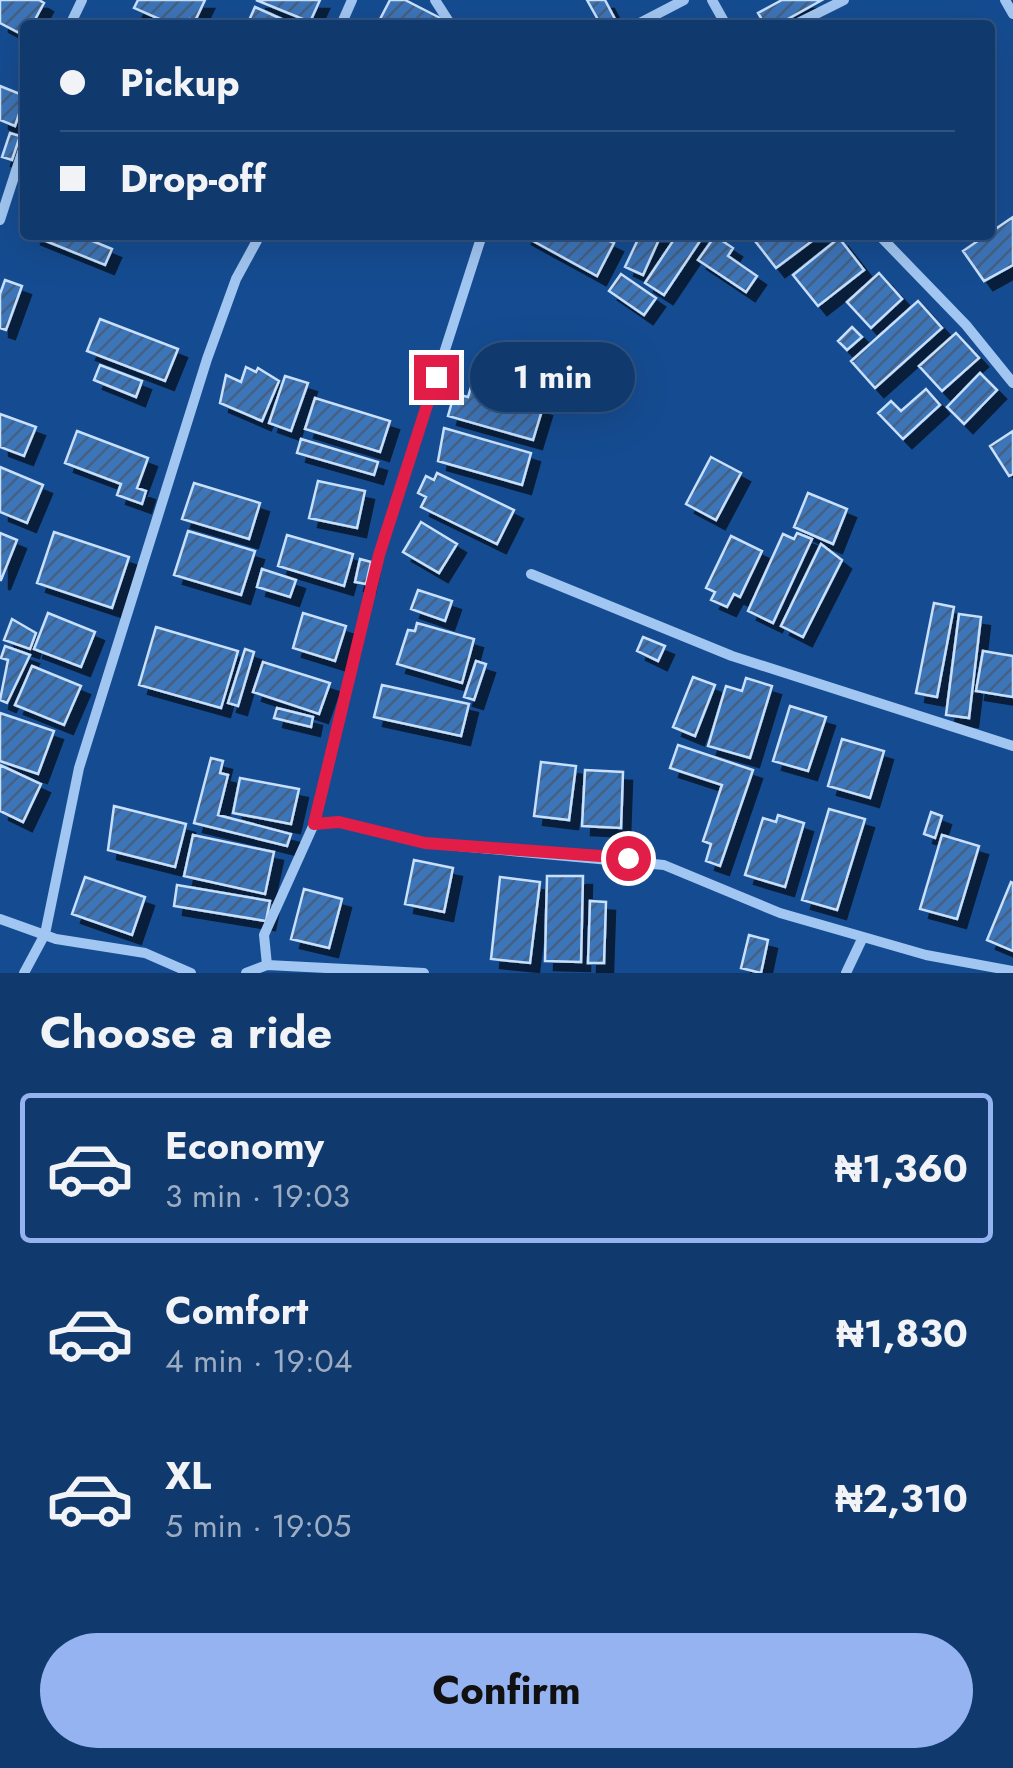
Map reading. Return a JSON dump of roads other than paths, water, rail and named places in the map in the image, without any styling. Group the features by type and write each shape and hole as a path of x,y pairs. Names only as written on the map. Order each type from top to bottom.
{"street":[{"path":"646,20 684,0"},
{"path":"804,20 844,0"},
{"path":"1005,0 1013,14"},
{"path":"0,220 20,158"},
{"path":"24,973 46,934 78,768 206,359 236,279 257,240"},
{"path":"267,966 264,935 314,824 379,555 480,240"},
{"path":"885,240 966,325 1013,382"},
{"path":"531,574 732,656 1013,746"},
{"path":"314,824 339,822 425,843 664,865 780,914 926,955 1013,971"},
{"path":"0,919 46,934 146,953 191,973"},
{"path":"846,973 864,937"},
{"path":"246,973 267,966 424,973"}]}
